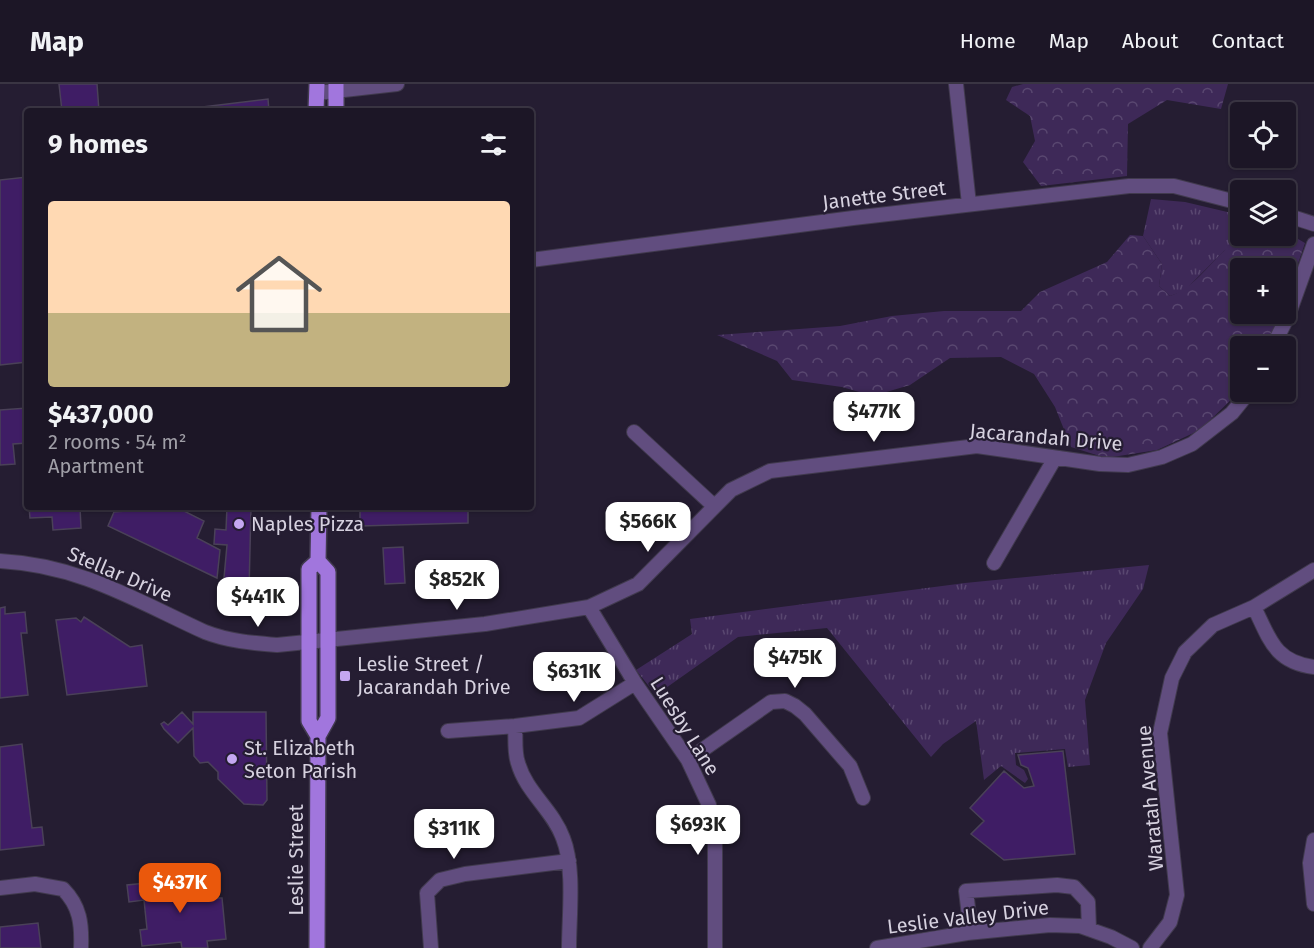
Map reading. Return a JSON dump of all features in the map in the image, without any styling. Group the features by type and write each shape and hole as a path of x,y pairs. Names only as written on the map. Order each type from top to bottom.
{"main road":[{"path":"336,87 336,108"},
{"path":"316,108 317,88"},
{"name":"Leslie Street","path":"317,948 318,736 328,718 328,572 318,561 319,510"},
{"name":"Leslie Street","path":"318,561 309,569 309,721 318,736"}],"street":[{"path":"317,88 397,84"},
{"path":"956,84 969,204"},
{"name":"Janette Street","path":"534,260 1129,186 1163,186 1202,192 1230,200"},
{"path":"1296,218 1314,224"},
{"path":"1278,336 1288,316 1314,244"},
{"name":"Jacarandah Drive","path":"328,639 485,624 589,608 638,584 730,490 770,471 977,446 1055,458 1128,465 1162,457 1207,434 1232,413 1241,402"},
{"path":"634,432 714,506"},
{"path":"994,563 1055,458"},
{"name":"Stellar Drive","path":"0,561 51,566 92,579 222,638 277,645 328,639"},
{"name":"Waratah Avenue","path":"1150,948 1170,922 1177,895 1160,733 1172,678 1185,652 1196,639 1214,625 1254,608 1314,570"},
{"name":"Luesby Lane","path":"589,608 635,683 688,760 709,805 715,838 715,948"},
{"path":"1254,608 1281,656 1299,665 1314,667"},
{"path":"448,731 579,718 635,683"},
{"path":"688,760 771,702 785,702 805,714 850,766 863,798"},
{"path":"515,726 517,762 529,786 547,807 564,838 569,861 569,948"},
{"path":"1314,840 1311,863 1314,904"},
{"path":"431,948 427,893 440,880 465,874 569,861"},
{"path":"0,888 35,884 63,889 77,909 82,926 81,948"},
{"path":"971,932 966,891 1057,885 1074,887 1088,902 1089,929"},
{"name":"Leslie Valley Drive","path":"877,948 971,932 1050,925 1089,929 1132,948"}],"green space":[{"path":"1023,84 1228,84 1221,109 1167,100 1128,124 1127,176 1041,186 1023,162 1035,141 1030,116 1006,100 1012,87"},
{"path":"1151,199 1185,202 1230,213 1230,246 1232,246 1224,251 1184,291 1170,296 1159,286 1162,264 1143,236"},
{"path":"1130,235 1143,236 1162,264 1159,286 1170,296 1182,291 1192,283 1230,246 1296,246 1296,238 1305,243 1296,270 1296,258 1230,258 1230,324 1276,324 1270,336 1230,336 1230,401 1200,430 1157,450 1106,458 1071,447 1055,407 1034,374 1001,357 950,358 910,385 873,396 842,387 792,380 777,361 717,335 840,326 892,316 944,311 1021,311 1040,292 1107,262"},
{"path":"1149,565 1143,589 1106,643 1085,700 1090,765 1068,767 1065,749 1015,753 1016,765 1024,770 1028,779 1025,783 1001,766 984,780 976,721 943,744 931,757 827,628 738,637 656,695 636,670 692,634 690,619 965,583"}],"building":[{"path":"59,84 97,84 99,108 62,108"},
{"path":"268,99 269,108 194,108"},
{"path":"24,177 24,362 0,365 0,180"},
{"path":"24,408 24,443 13,444 15,464 0,465 0,410"},
{"path":"29,510 80,510 81,528 53,530 52,517 30,518"},
{"path":"182,510 204,521 197,538 220,550 217,578 108,526 114,512"},
{"path":"227,510 251,510 249,591 223,589 227,545 214,544 215,529 226,530"},
{"path":"360,510 468,510 468,523 360,526"},
{"path":"403,547 405,583 385,584 383,548"},
{"path":"5,607 5,614 25,612 27,633 21,633 28,695 0,698 0,608"},
{"path":"84,617 130,647 142,645 147,686 67,695 56,620 76,618 81,622"},
{"name":"St. Elizabeth Seton Parish","path":"182,712 193,724 193,712 266,712 267,800 263,805 244,804 218,779 218,772 208,762 200,763 194,756 193,728 178,743 164,729 161,724 164,722 168,725"},
{"path":"22,744 32,828 42,827 44,845 0,850 0,747"},
{"path":"1063,751 1075,854 1004,860 971,834 984,821 970,808 1004,771 1024,788 1034,786 1028,768 1021,765 1018,755"},
{"path":"177,880 177,885 193,883 193,887 215,885 216,898 222,898 226,939 207,941 208,948 182,948 181,942 142,946 140,930 147,929 144,900 129,902 127,885"},
{"path":"38,923 41,948 0,948 0,927"}],"place":[{"name":"Naples Pizza","path":"239,524"},
{"name":"Leslie Street / Jacarandah Drive","path":"345,676"},
{"name":"St. Elizabeth Seton Parish","path":"232,759"}]}
